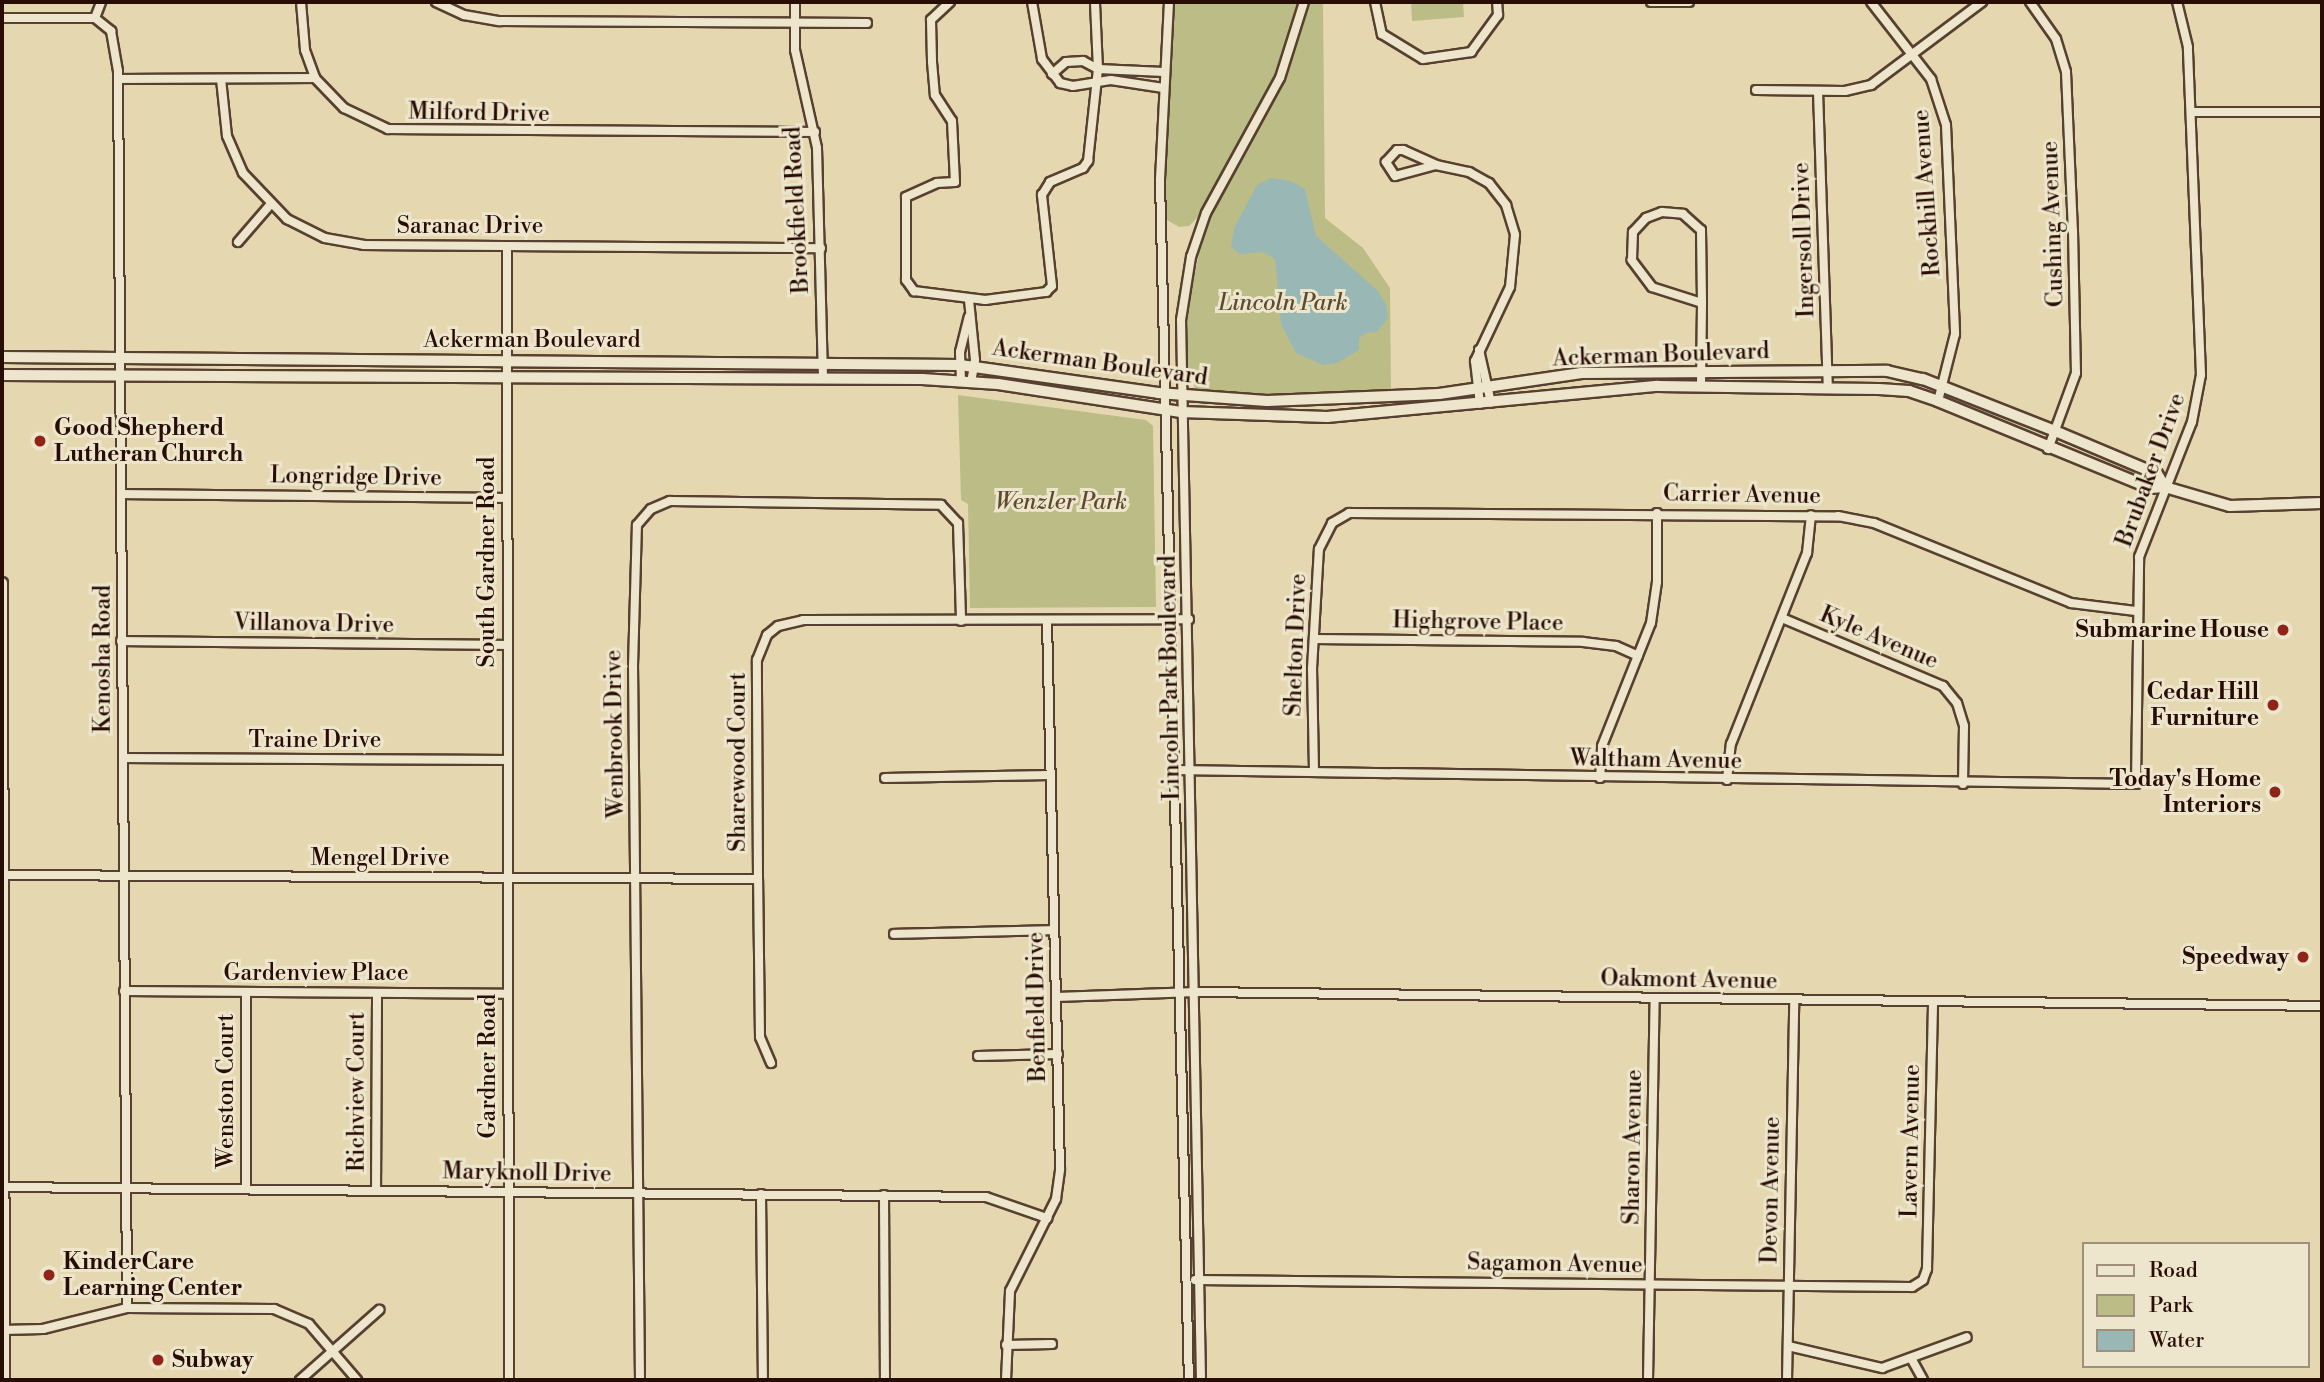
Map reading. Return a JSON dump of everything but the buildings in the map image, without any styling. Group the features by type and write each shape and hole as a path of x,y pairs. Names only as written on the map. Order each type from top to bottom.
{"main road":[{"path":"2,583 4,1380"}],"street":[{"path":"2,18 95,18 101,2"},
{"path":"119,79 315,78 305,50 301,2"},
{"path":"436,2 464,15 499,21 867,23"},
{"name":"Brookfield Road","path":"795,2 797,61 815,132 821,247 823,377"},
{"path":"950,2 931,20 932,62 935,95 952,121 955,182 937,183 906,197 906,280 914,291 969,300 1050,289 1042,195 1051,182 1083,169 1088,161 1094,81 1098,69 1095,2"},
{"path":"1032,2 1042,59 1059,83 1073,86 1094,81 1163,88"},
{"name":"Lincoln Park Boulevard","path":"1169,2 1163,88 1160,202 1189,1380"},
{"name":"Lincoln Park Boulevard","path":"1201,1380 1197,1280 1197,992 1189,619 1181,412 1181,320 1200,229 1219,184 1280,78 1304,2"},
{"path":"1375,2 1382,34 1423,59 1471,52 1493,24 1497,2"},
{"path":"1651,2 1689,2"},
{"name":"Rockhill Avenue","path":"1871,2 1914,56 1938,93 1946,125 1955,334 1944,387 1938,401"},
{"path":"1756,90 1818,91 1871,85 1914,56 1982,2"},
{"name":"Cushing Avenue","path":"2030,2 2056,39 2067,90 2078,356 2072,390 2048,449"},
{"name":"Brubaker Drive","path":"2136,784 2136,611 2139,557 2192,422 2201,375 2188,47 2177,2"},
{"name":"Kenosha Road","path":"95,18 110,31 119,79 127,1308"},
{"path":"1052,74 1066,62 1083,61 1098,69 1164,72"},
{"name":"Milford Drive","path":"315,78 356,116 404,132 815,132"},
{"name":"Saranac Drive","path":"221,79 223,117 234,154 270,205 303,229 344,242 507,247 821,247"},
{"name":"Ingersoll Drive","path":"1818,91 1828,388"},
{"path":"2192,113 2322,112"},
{"path":"1436,164 1401,176 1390,173 1386,162 1391,152 1402,150 1482,178 1500,195 1511,218 1516,250 1510,286 1479,350 1485,404"},
{"path":"238,242 270,205"},
{"path":"1701,386 1703,240 1697,223 1675,212 1646,218 1631,239 1636,268 1659,291 1702,303"},
{"name":"South Gardner Road","path":"506,878 507,247"},
{"path":"966,382 973,365 969,300"},
{"path":"966,382 960,365 969,317"},
{"name":"Ackerman Boulevard","path":"2,357 973,365 1181,395 1317,401 1483,387 1581,373 1828,369 1905,373 2157,474 2165,487"},
{"name":"Ackerman Boulevard","path":"2,375 823,377 966,382 1181,412 1327,417 1485,404 1626,388 1701,386 1909,391 2150,488 2165,487 2230,506 2322,503"},
{"name":"Longridge Drive","path":"121,494 507,498"},
{"name":"Wenbrook Drive","path":"640,1380 633,536 651,509 670,501 942,505 958,523 961,621"},
{"name":"Carrier Avenue","path":"1332,523 1357,512 1811,515 1874,523 2071,603 2136,611"},
{"path":"1600,778 1602,746 1638,656 1655,604 1657,513"},
{"path":"1727,780 1731,744 1807,553 1811,515"},
{"name":"Shelton Drive","path":"1314,771 1314,639 1319,549 1332,523"},
{"name":"Kyle Avenue","path":"1782,618 1943,686 1957,703 1964,726 1963,784"},
{"name":"Sharewood Court","path":"771,1063 760,1037 758,879 757,660 767,635 787,622 803,620 1047,622 1189,619"},
{"name":"Benfield Drive","path":"1006,1380 1006,1345 1014,1277 1047,1218 1060,1169 1047,622"},
{"name":"Highgrove Place","path":"1314,639 1583,642 1616,646 1638,656"},
{"name":"Villanova Drive","path":"121,641 507,645"},
{"name":"Traine Drive","path":"123,758 506,760"},
{"name":"Waltham Avenue","path":"1175,770 1963,784 2136,784"},
{"path":"886,778 1051,775"},
{"name":"Mengel Drive","path":"3,875 758,879"},
{"name":"Gardner Road","path":"506,878 509,1380"},
{"path":"894,934 1054,930"},
{"name":"Gardenview Place","path":"124,991 507,994"},
{"name":"Wenston Court","path":"246,992 246,1189"},
{"name":"Oakmont Avenue","path":"1056,997 1197,992 2322,1006"},
{"name":"Richview Court","path":"376,1191 377,993"},
{"name":"Sharon Avenue","path":"1648,1380 1655,999"},
{"name":"Devon Avenue","path":"1787,1380 1794,1000"},
{"name":"Lavern Avenue","path":"1923,1280 1927,1269 1933,1002"},
{"path":"978,1056 1058,1054"},
{"name":"Maryknoll Drive","path":"3,1187 986,1196 1047,1218"},
{"path":"761,1194 763,1380"},
{"path":"884,1195 885,1380"},
{"name":"Sagamon Avenue","path":"1185,1280 1912,1287 1923,1280"},
{"path":"3,1330 66,1325 127,1308 274,1309 309,1324 357,1380"},
{"path":"300,1380 379,1310"},
{"path":"1788,1346 1874,1367 1912,1359 1967,1337"},
{"path":"1006,1345 1052,1344"},
{"path":"1912,1359 1923,1380"}],"green space":[{"path":"1173,2 1299,2 1272,82 1200,215 1189,226 1179,227 1167,220 1165,208"},
{"name":"Lincoln Park","path":"1309,2 1323,2 1325,218 1363,248 1390,288 1391,392 1305,396 1197,390 1185,374 1185,320 1203,235 1229,176 1280,89"},
{"path":"1411,2 1463,2 1464,17 1412,21"},
{"name":"Wenzler Park","path":"958,395 1146,420 1153,426 1156,607 970,608 968,504 961,500"}],"water":[{"path":"1271,178 1290,181 1305,189 1316,236 1377,290 1386,304 1388,318 1377,332 1366,333 1359,338 1359,350 1337,363 1323,365 1296,353 1281,324 1275,259 1263,252 1240,254 1231,247 1234,228 1257,185"}],"place":[{"name":"Good Shepherd Lutheran Church","path":"40,441"},
{"name":"Submarine House","path":"2283,630"},
{"name":"Cedar Hill Furniture","path":"2273,705"},
{"name":"Today's Home Interiors","path":"2275,792"},
{"name":"Speedway","path":"2303,957"},
{"name":"KinderCare Learning Center","path":"49,1275"},
{"name":"Subway","path":"158,1360"}]}
